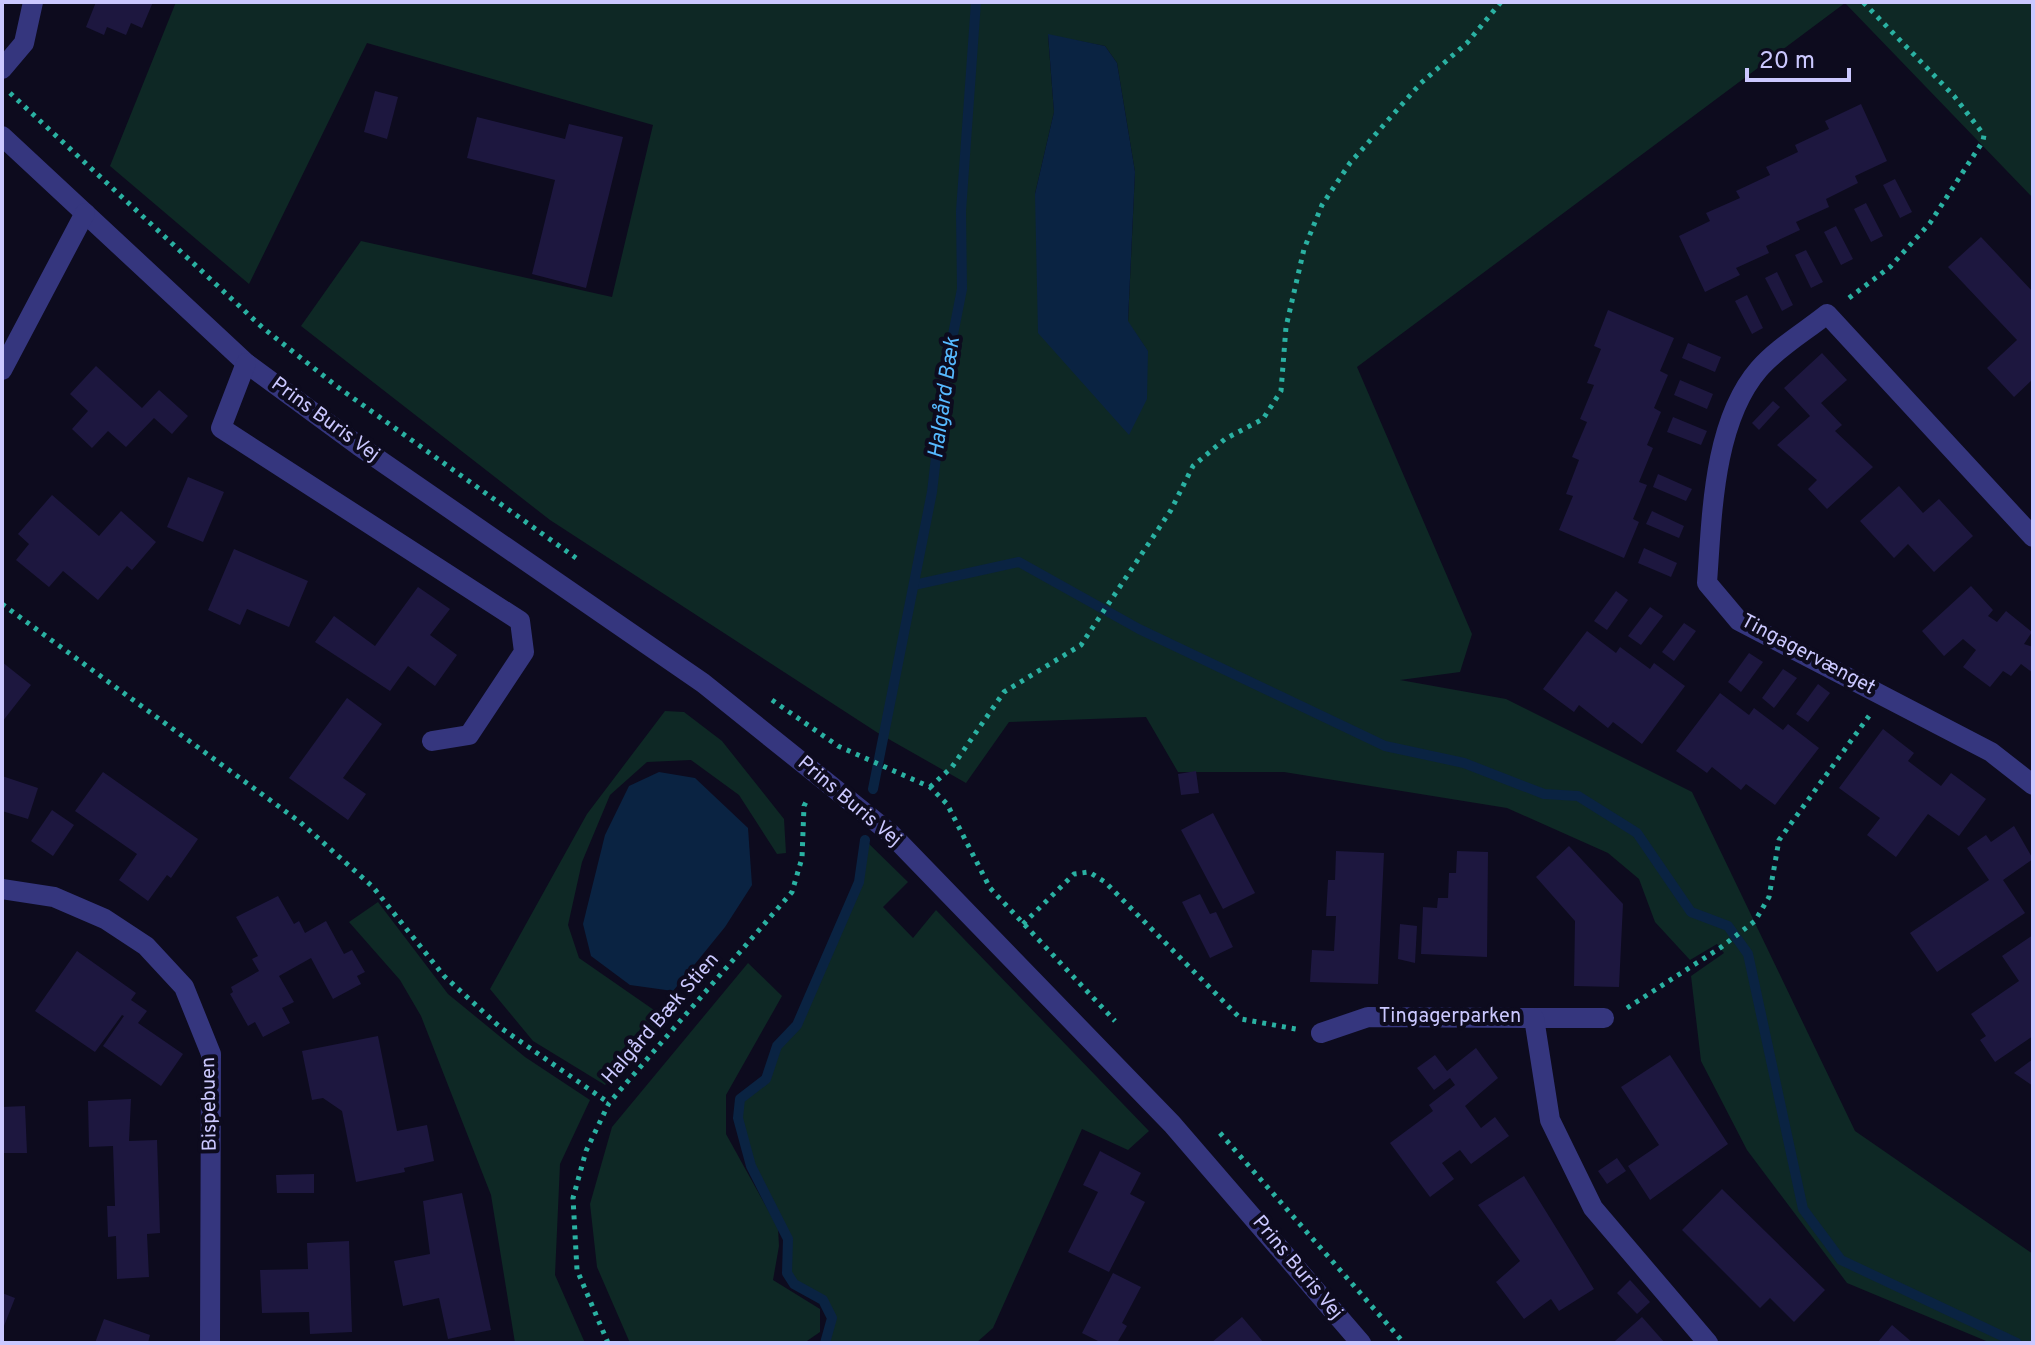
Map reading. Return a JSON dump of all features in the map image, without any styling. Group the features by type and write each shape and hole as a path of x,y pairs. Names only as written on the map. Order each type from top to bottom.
{"street":[{"path":"2,69 24,43 33,2"},
{"name":"Prins Buris Vej","path":"2,136 246,363 359,446 703,683 890,833 1172,1124 1361,1343"},
{"path":"2,370 85,213"},
{"path":"1827,314 2033,537"},
{"name":"Tingagervænget","path":"1827,314 1759,369 1736,409 1715,478 1707,583 1739,621 1991,752 2033,785"},
{"name":"Prins Buris Vej","path":"246,363 221,428 520,621 524,652 469,735 432,741"},
{"name":"Bispebuen","path":"2,889 54,897 105,919 146,946 184,987 211,1054 210,1343"},
{"name":"Tingagerparken","path":"1321,1033 1368,1017 1604,1018"},
{"name":"Tingagerparken","path":"1534,1018 1550,1120 1593,1208 1708,1343"}],"path":[{"path":"930,787 952,767 1004,692 1081,645 1171,510 1193,466 1225,439 1263,419 1281,391 1286,327 1304,249 1322,205 1360,151 1501,2"},
{"path":"1827,314 1890,267 1930,223 1983,141 1978,125 1954,96 1863,2"},
{"path":"2,86 263,328 339,388 580,561"},
{"path":"2,604 300,822 373,887 444,976 501,1028 609,1103"},
{"path":"1604,1018 1634,1005 1755,921 1769,897 1779,840 1883,696"},
{"path":"770,698 838,746 930,787 947,804 990,888 1121,1028"},
{"name":"Halgård Bæk Stien","path":"608,1343 577,1270 573,1198 586,1151 609,1103 792,892 802,858 804,806 821,777"},
{"path":"1023,924 1074,874 1089,872 1105,882 1241,1019 1321,1033"},
{"path":"1214,1126 1404,1343"}],"green space":[{"path":"176,2 2033,2 2033,198 1845,3 1357,367 1472,634 1460,672 1400,680 1506,699 1692,792 1855,1131 2033,1254 2033,1343 1991,1343 1847,1283 1747,1150 1701,1061 1691,976 1724,953 1717,944 1690,960 1655,922 1639,879 1608,853 1507,808 1284,772 1178,772 1146,717 1009,722 966,783 878,733 550,520 301,326 361,241 612,297 653,125 367,43 249,284 110,166","holes":["1048,35 1105,46 1117,63 1135,172 1128,322 1148,351 1035,194 1054,112"]},
{"path":"665,711 684,712 722,741 784,819 786,853 777,854 739,795 691,760 647,762 610,795 582,862 568,925 579,958 664,1017 650,1038 605,1085 533,1041 490,989 587,814"},
{"path":"865,840 908,882 883,907 913,938 936,910 1149,1131 1128,1150 1082,1129 993,1328 976,1343 825,1343 832,1318 823,1300 794,1284 787,1273 788,1238 751,1166 738,1118 740,1099 766,1079 777,1046 797,1025 859,882"},
{"path":"378,902 448,994 525,1057 590,1100 560,1164 555,1275 585,1343 515,1343 491,1195 421,1016 400,980 349,922"},
{"path":"748,963 782,996 726,1095 726,1134 778,1228 779,1246 773,1280 820,1309 820,1332 804,1343 630,1343 597,1267 590,1204 612,1127"}],"water":[{"path":"1048,34 1105,46 1117,63 1135,172 1128,321 1148,351 1147,399 1129,435 1038,333 1035,194 1054,112"},
{"path":"659,772 695,778 748,828 752,885 725,927 673,991 630,985 591,956 583,924 605,835 629,786"}],"building":[{"path":"96,2 153,2 142,28 131,23 126,35 107,27 104,35 86,27"},
{"path":"375,91 398,97 387,139 364,132"},
{"path":"1861,104 1887,161 1855,176 1858,183 1826,199 1829,207 1796,222 1800,230 1766,246 1769,253 1736,268 1740,275 1705,292 1679,236 1710,221 1706,213 1740,198 1736,191 1770,175 1766,167 1798,152 1795,145 1829,129 1825,121"},
{"path":"477,117 565,139 569,124 623,137 586,288 532,274 555,180 467,158"},
{"path":"1895,179 1912,212 1900,218 1883,185"},
{"path":"1866,203 1883,236 1871,242 1854,209"},
{"path":"1836,226 1853,259 1841,265 1824,232"},
{"path":"1981,237 2033,292 2033,379 2014,397 1987,368 2017,340 1948,267"},
{"path":"1806,250 1823,282 1811,288 1795,255"},
{"path":"1777,272 1793,305 1782,311 1765,278"},
{"path":"1747,295 1763,328 1752,334 1735,301"},
{"path":"1608,310 1674,338 1660,371 1668,375 1654,408 1661,412 1647,445 1653,448 1639,482 1647,485 1633,519 1639,522 1624,558 1559,530 1573,496 1566,494 1579,460 1572,457 1587,422 1580,419 1594,385 1587,383 1601,349 1594,346"},
{"path":"1688,343 1721,357 1715,372 1682,358"},
{"path":"1822,353 1847,380 1821,403 1842,425 1835,431 1873,467 1827,509 1808,489 1817,480 1777,445 1810,416 1784,388"},
{"path":"96,366 142,408 159,390 188,416 172,434 154,418 126,447 108,431 92,448 72,429 88,411 70,394"},
{"path":"1680,380 1713,394 1707,409 1674,395"},
{"path":"1773,401 1780,407 1759,430 1752,423"},
{"path":"1673,417 1707,431 1701,445 1667,432"},
{"path":"1658,474 1692,489 1686,501 1653,487"},
{"path":"188,477 224,492 203,542 167,527"},
{"path":"1899,486 1923,513 1939,499 1973,536 1934,572 1908,544 1894,558 1860,521"},
{"path":"52,495 99,536 121,511 156,542 132,570 127,566 98,600 63,571 49,587 16,560 29,544 18,534"},
{"path":"1652,511 1684,526 1679,538 1646,524"},
{"path":"1644,548 1677,563 1671,577 1638,563"},
{"path":"234,549 308,581 289,627 247,609 240,625 208,610"},
{"path":"1971,586 1993,610 1988,616 1997,622 2006,611 2032,632 2024,644 2033,647 2033,673 2021,664 2011,676 2003,671 1990,687 1963,667 1976,650 1963,639 1944,656 1922,631"},
{"path":"418,587 450,609 430,635 457,655 435,686 408,666 390,691 315,642 334,616 375,646"},
{"path":"1616,591 1628,600 1607,630 1594,621"},
{"path":"1650,607 1663,616 1641,645 1628,636"},
{"path":"1684,623 1696,631 1674,661 1662,652"},
{"path":"1587,631 1616,653 1620,647 1650,669 1654,663 1685,686 1642,744 1613,722 1608,728 1579,705 1574,712 1543,689"},
{"path":"1749,653 1763,662 1741,692 1728,682"},
{"path":"2,662 31,685 2,722"},
{"path":"1783,669 1797,678 1774,708 1762,698"},
{"path":"1818,684 1830,693 1808,722 1796,714"},
{"path":"1720,693 1749,715 1754,708 1783,730 1788,724 1819,748 1775,805 1746,784 1741,790 1712,767 1707,773 1676,751"},
{"path":"347,698 382,724 343,778 366,794 348,820 289,778"},
{"path":"1883,729 1914,753 1908,761 1941,786 1951,773 1986,799 1959,836 1928,814 1896,857 1867,835 1880,818 1839,788"},
{"path":"1196,771 1199,793 1181,795 1178,774"},
{"path":"103,772 198,839 171,878 167,875 148,901 119,880 137,854 75,811"},
{"path":"2,776 38,788 28,819 2,811"},
{"path":"52,810 74,825 53,856 31,841"},
{"path":"1213,813 1255,893 1223,909 1181,830"},
{"path":"2014,826 2033,859 2003,880 2025,913 1937,972 1910,933 1989,880 1967,848 1986,835 1991,842"},
{"path":"1569,846 1623,904 1619,987 1574,986 1575,921 1536,877"},
{"path":"1336,851 1384,853 1378,984 1310,982 1312,950 1334,951 1336,916 1326,916 1328,880 1335,880"},
{"path":"1457,851 1488,852 1487,957 1421,954 1423,907 1437,908 1438,898 1448,898 1449,873 1456,873"},
{"path":"1200,894 1210,914 1216,912 1233,947 1210,958 1182,902"},
{"path":"278,896 294,924 299,921 305,933 326,921 344,954 352,950 365,972 357,976 361,984 333,999 311,958 279,976 294,1002 282,1008 290,1023 263,1037 255,1022 248,1026 230,994 233,992 231,987 259,971 252,959 258,956 236,917"},
{"path":"1400,924 1417,926 1415,963 1398,959"},
{"path":"2033,935 2033,1036 1995,1062 1980,1040 1986,1036 1971,1014 2019,981 2002,956"},
{"path":"77,951 136,993 131,1000 147,1011 138,1023 183,1054 161,1086 103,1046 124,1016 95,1052 35,1011"},
{"path":"378,1036 397,1131 427,1125 434,1161 404,1168 405,1172 356,1182 342,1111 323,1098 312,1100 302,1051"},
{"path":"1476,1048 1498,1078 1465,1106 1481,1128 1495,1117 1509,1136 1471,1164 1460,1150 1442,1163 1454,1179 1430,1197 1390,1143 1433,1111 1429,1105 1455,1085 1450,1078 1434,1090 1417,1068 1435,1055 1447,1071"},
{"path":"1670,1055 1728,1144 1650,1200 1628,1166 1659,1145 1621,1087"},
{"path":"2033,1059 2033,1086 2014,1073"},
{"path":"131,1099 129,1141 157,1140 160,1233 147,1234 149,1277 117,1279 116,1236 108,1237 107,1206 115,1206 113,1146 89,1147 88,1101"},
{"path":"25,1106 27,1153 2,1153 2,1107"},
{"path":"1100,1151 1141,1173 1130,1194 1145,1202 1109,1272 1068,1252 1098,1192 1083,1185"},
{"path":"1617,1158 1626,1171 1607,1184 1598,1171"},
{"path":"314,1174 314,1193 277,1193 276,1175"},
{"path":"1524,1176 1594,1289 1559,1311 1551,1299 1524,1319 1496,1282 1520,1261 1478,1205"},
{"path":"1722,1189 1825,1290 1794,1322 1770,1298 1760,1308 1682,1230"},
{"path":"462,1193 491,1330 448,1339 439,1298 403,1306 394,1261 430,1254 423,1201"},
{"path":"349,1241 352,1332 310,1334 309,1312 262,1313 260,1270 308,1269 307,1243"},
{"path":"1113,1273 1141,1287 1122,1323 1127,1326 1117,1343 1102,1343 1082,1333"},
{"path":"1630,1280 1650,1302 1637,1314 1617,1293"},
{"path":"2,1293 15,1298 2,1331"},
{"path":"1242,1317 1264,1343 1211,1343"},
{"path":"1642,1317 1665,1343 1615,1341"},
{"path":"104,1319 150,1335 148,1343 95,1343"},
{"path":"1892,1325 1913,1343 1877,1343"}],"waterway":[{"name":"Halgård Bæk","path":"873,789 932,492 946,370 962,289 961,211 976,2"},
{"path":"914,585 1019,562 1139,629 1385,746 1464,763 1544,794 1578,796 1637,833 1691,912 1728,926 1748,954 1803,1209 1841,1260 2017,1343"},
{"name":"Halgård Bæk","path":"825,1343 832,1318 823,1300 794,1284 787,1273 788,1239 751,1166 738,1118 740,1099 766,1079 777,1046 797,1025 859,882 865,840"}]}
